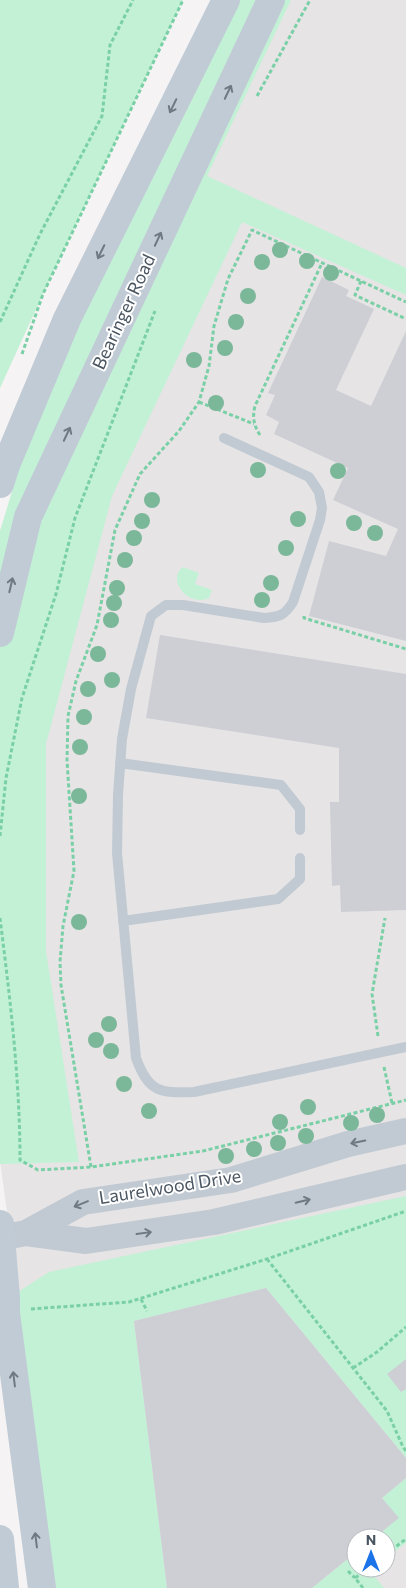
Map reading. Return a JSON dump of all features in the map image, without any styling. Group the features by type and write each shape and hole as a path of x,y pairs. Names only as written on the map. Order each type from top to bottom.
{"main road":[{"path":"0,484 6,465 68,319 226,0"},
{"name":"Bearinger Road","path":"0,633 28,517 271,0"},
{"path":"7,1233 6,1313 42,1588"},
{"path":"0,1539 6,1588"}],"street":[{"name":"Laurelwood Drive","path":"7,1233 83,1202 231,1180 348,1144 406,1131"},
{"path":"7,1233 86,1241 204,1224 406,1177"}],"lane":[{"path":"224,438 309,477 319,492 322,508 293,602 287,611 277,618 246,616 183,605 166,605 151,616 131,690 122,739 120,763 117,853 136,1058 141,1073 146,1080 161,1090 169,1092 194,1092 406,1048"},
{"path":"120,763 281,785 300,809 300,830"},
{"path":"123,921 278,898 300,879 300,858"}],"path":[{"path":"0,322 40,234 102,116 110,45 133,0"},
{"path":"21,356 43,294 183,0"},
{"path":"255,99 310,0"},
{"path":"304,254 406,302"},
{"path":"362,281 355,295 406,318"},
{"path":"0,836 6,778 22,698 56,594 75,518 156,311"},
{"path":"198,402 254,424"},
{"path":"0,918 8,978 17,1082 20,1160 38,1170 92,1167 203,1151 406,1100"},
{"path":"385,918 372,994 381,1053 392,1103"},
{"path":"6,1313 28,1309 129,1302 141,1299 406,1212"},
{"path":"267,1259 387,1411 405,1449"},
{"path":"141,1299 147,1311"},
{"path":"353,1368 377,1352 406,1327"},
{"path":"405,1449 406,1444"},
{"path":"355,1578 363,1588"}],"shaded area":[{"path":"229,0 406,0 406,1588 47,1588 18,1292 0,1161 0,531"}],"green space":[{"path":"0,0 183,0 0,388"},
{"path":"229,0 291,0 207,176 406,268 406,295 242,222 112,496 46,744 46,951 79,1162 0,1164 0,531 25,449 156,148"},
{"path":"183,567 199,573 195,584 212,590 209,598 194,599 182,591 178,585 177,578 178,572"},
{"path":"406,1196 406,1458 266,1288 134,1321 167,1588 47,1588 18,1292 49,1272"},
{"path":"406,1478 406,1543 396,1550 396,1528 386,1528 398,1518 382,1498"},
{"path":"346,1560 346,1578 376,1578 384,1588 312,1588"}],"building":[{"path":"322,277 349,290 346,296 374,309 336,390 371,406 406,331 406,641 309,616 329,541 386,556 398,529 333,500 348,468 274,434 279,422 266,415 275,395 268,393"},
{"path":"160,635 406,674 406,910 341,912 340,885 332,886 330,802 339,802 339,748 146,718"},
{"path":"266,1288 406,1458 406,1478 382,1498 399,1518 386,1528 346,1528 346,1560 312,1588 167,1588 134,1321"},
{"path":"406,1359 406,1389 401,1392 387,1374"}]}
